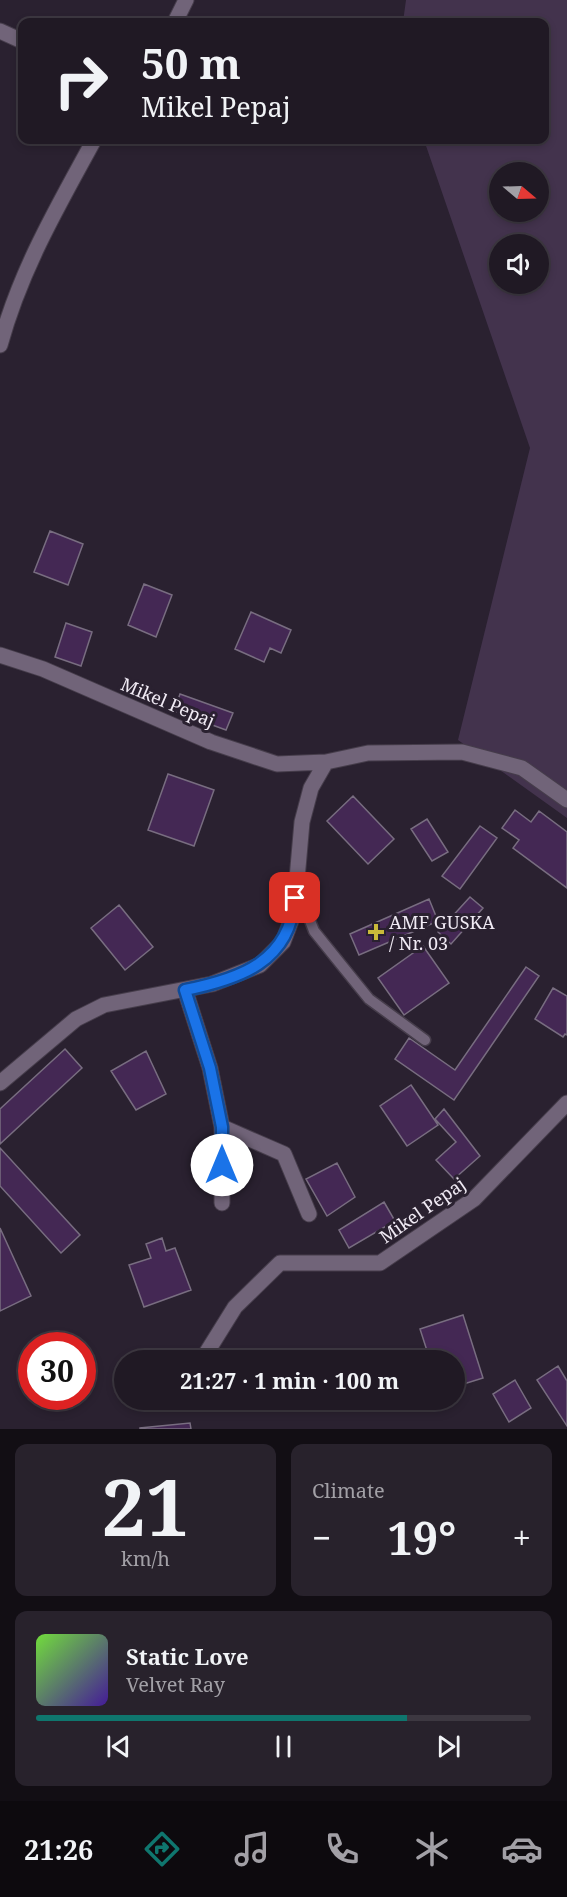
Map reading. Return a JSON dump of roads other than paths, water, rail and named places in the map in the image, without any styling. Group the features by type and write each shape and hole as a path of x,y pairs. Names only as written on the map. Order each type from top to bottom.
{"street":[{"path":"178,18 186,0"},
{"path":"0,31 18,39"},
{"path":"0,345 33,254 92,144"},
{"name":"Mikel Pepaj","path":"0,655 43,669 211,742 277,765 326,762 368,753 462,752 522,768 567,800"},
{"path":"0,1083 76,1018 104,1005 212,984 260,964 283,942 294,913 302,822 311,789 326,762"},
{"path":"185,990 210,1068 222,1127 222,1203"},
{"name":"Mikel Pepaj","path":"208,1350 235,1307 280,1263 380,1263 474,1199 567,1103"},
{"path":"222,1127 284,1154 309,1214"}],"lane":[{"path":"296,884 314,931 369,999 425,1040"}],"place":[{"name":"AMF GUSKA / Nr. 03","path":"376,932"}]}
